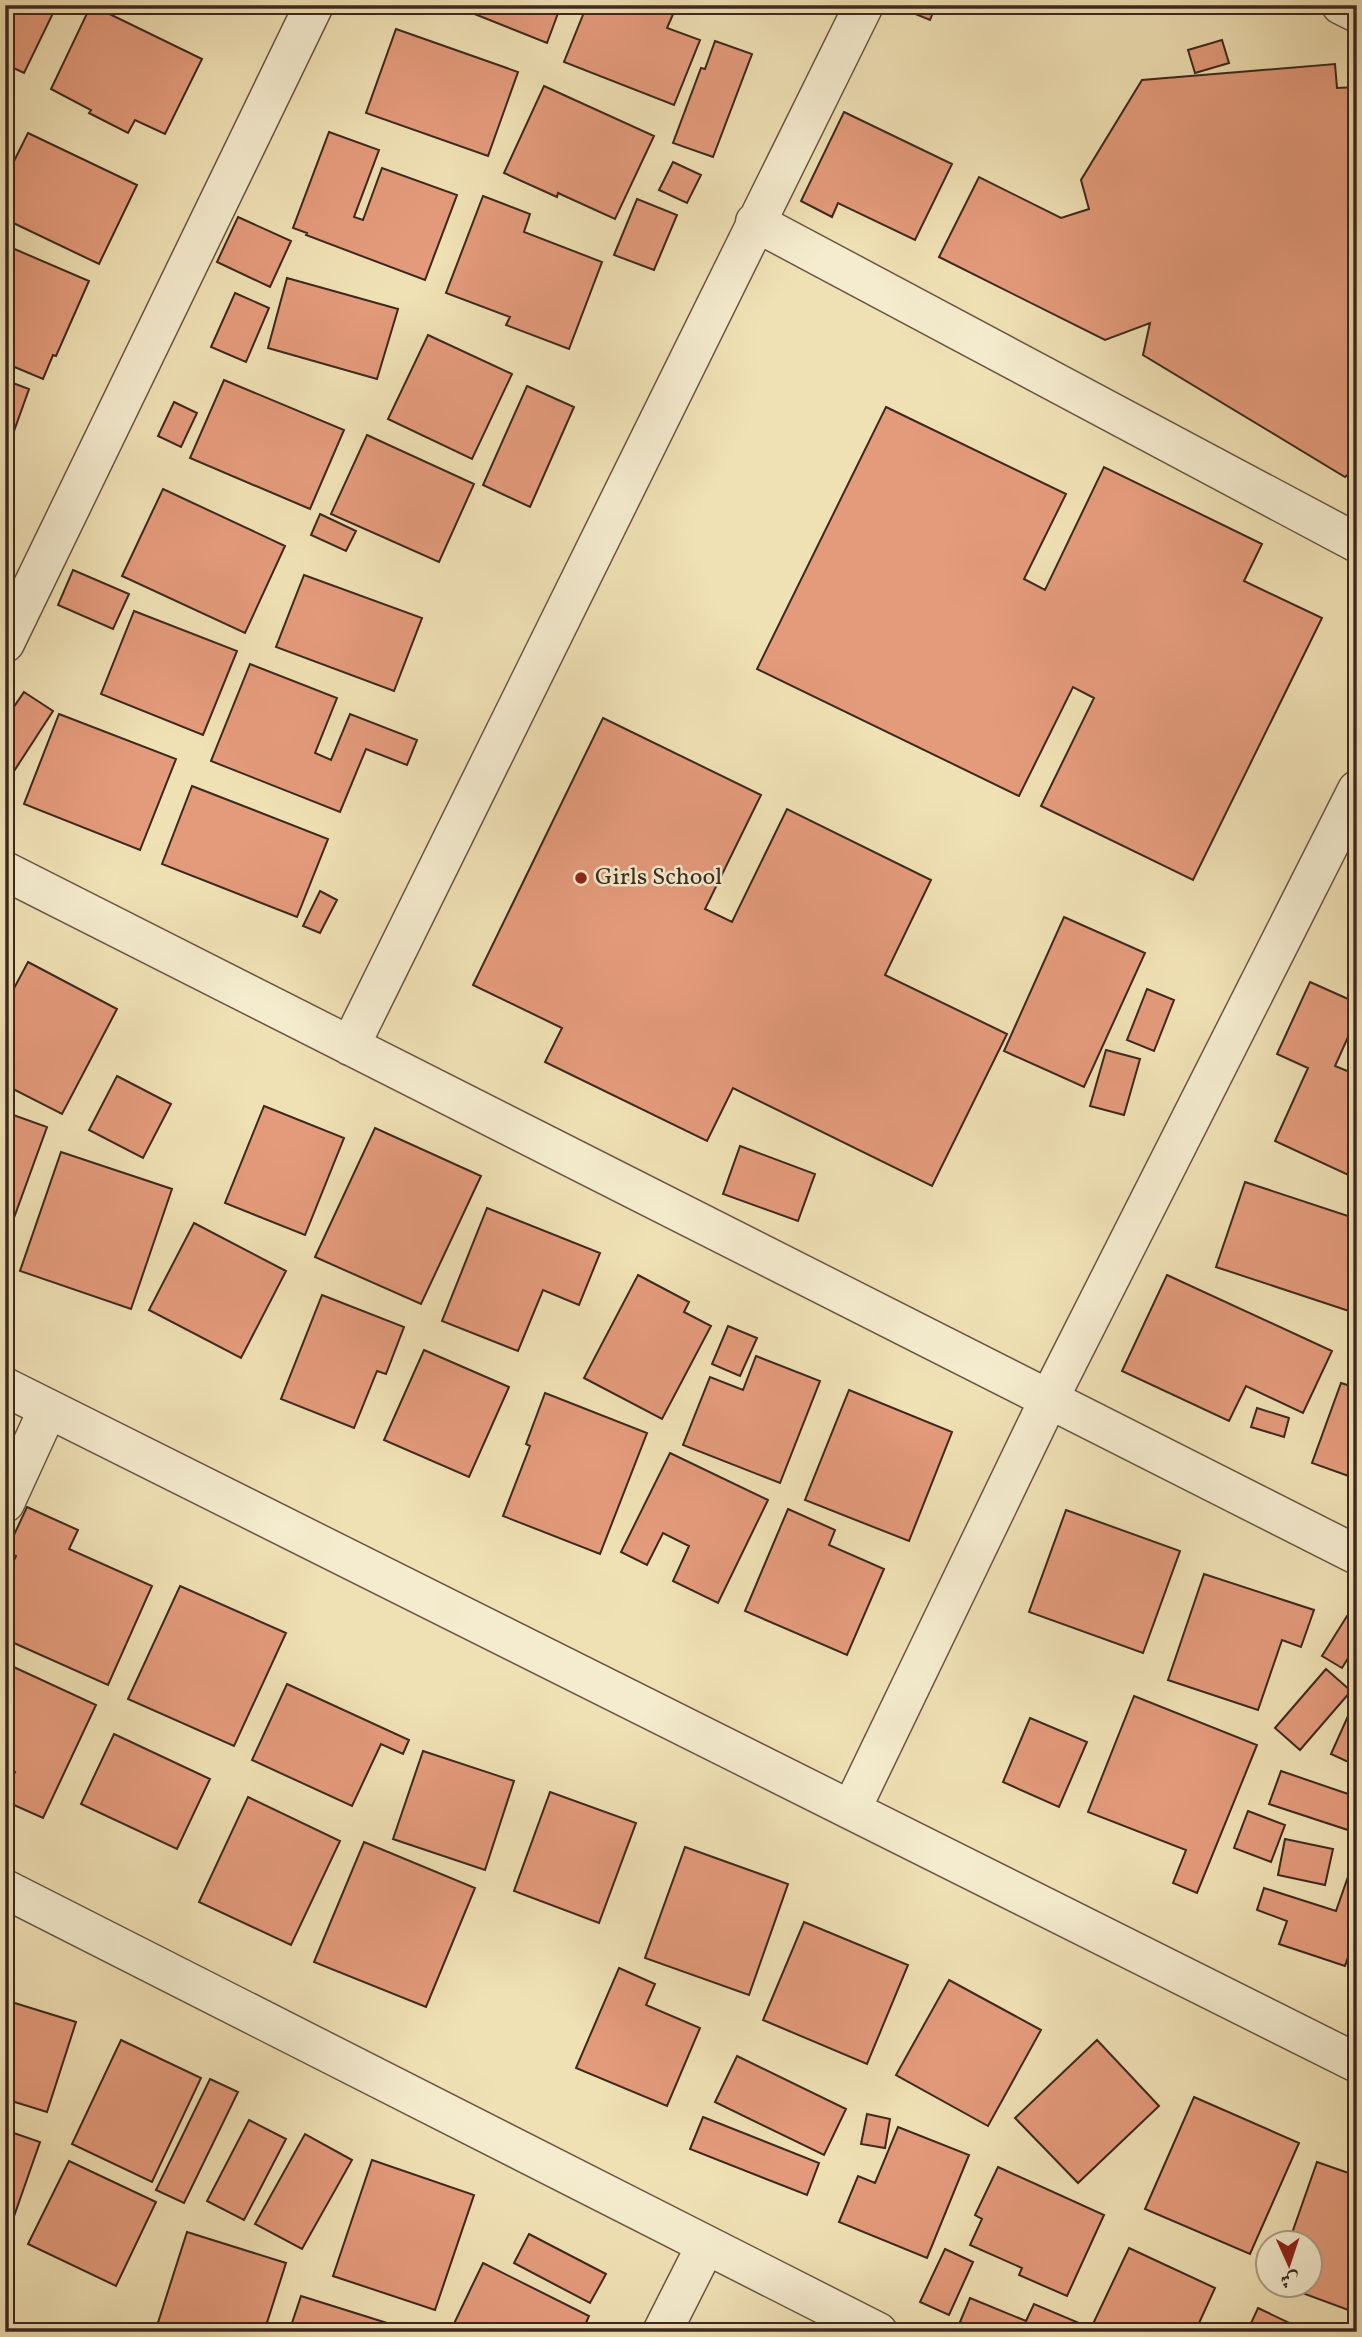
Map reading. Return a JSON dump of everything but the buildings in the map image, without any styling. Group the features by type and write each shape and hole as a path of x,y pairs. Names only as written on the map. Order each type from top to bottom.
{"street":[{"path":"5,643 314,5"},
{"path":"350,1046 864,5"},
{"path":"1341,5 1357,13"},
{"path":"755,222 1357,543"},
{"path":"851,1810 1049,1399 1357,790"},
{"path":"5,871 1357,1556"},
{"path":"5,1387 1357,2063"},
{"path":"5,1503 48,1409"},
{"path":"5,1889 878,2332"},
{"path":"662,2332 706,2245"}],"place":[{"name":"Girls School","path":"581,878"}]}
